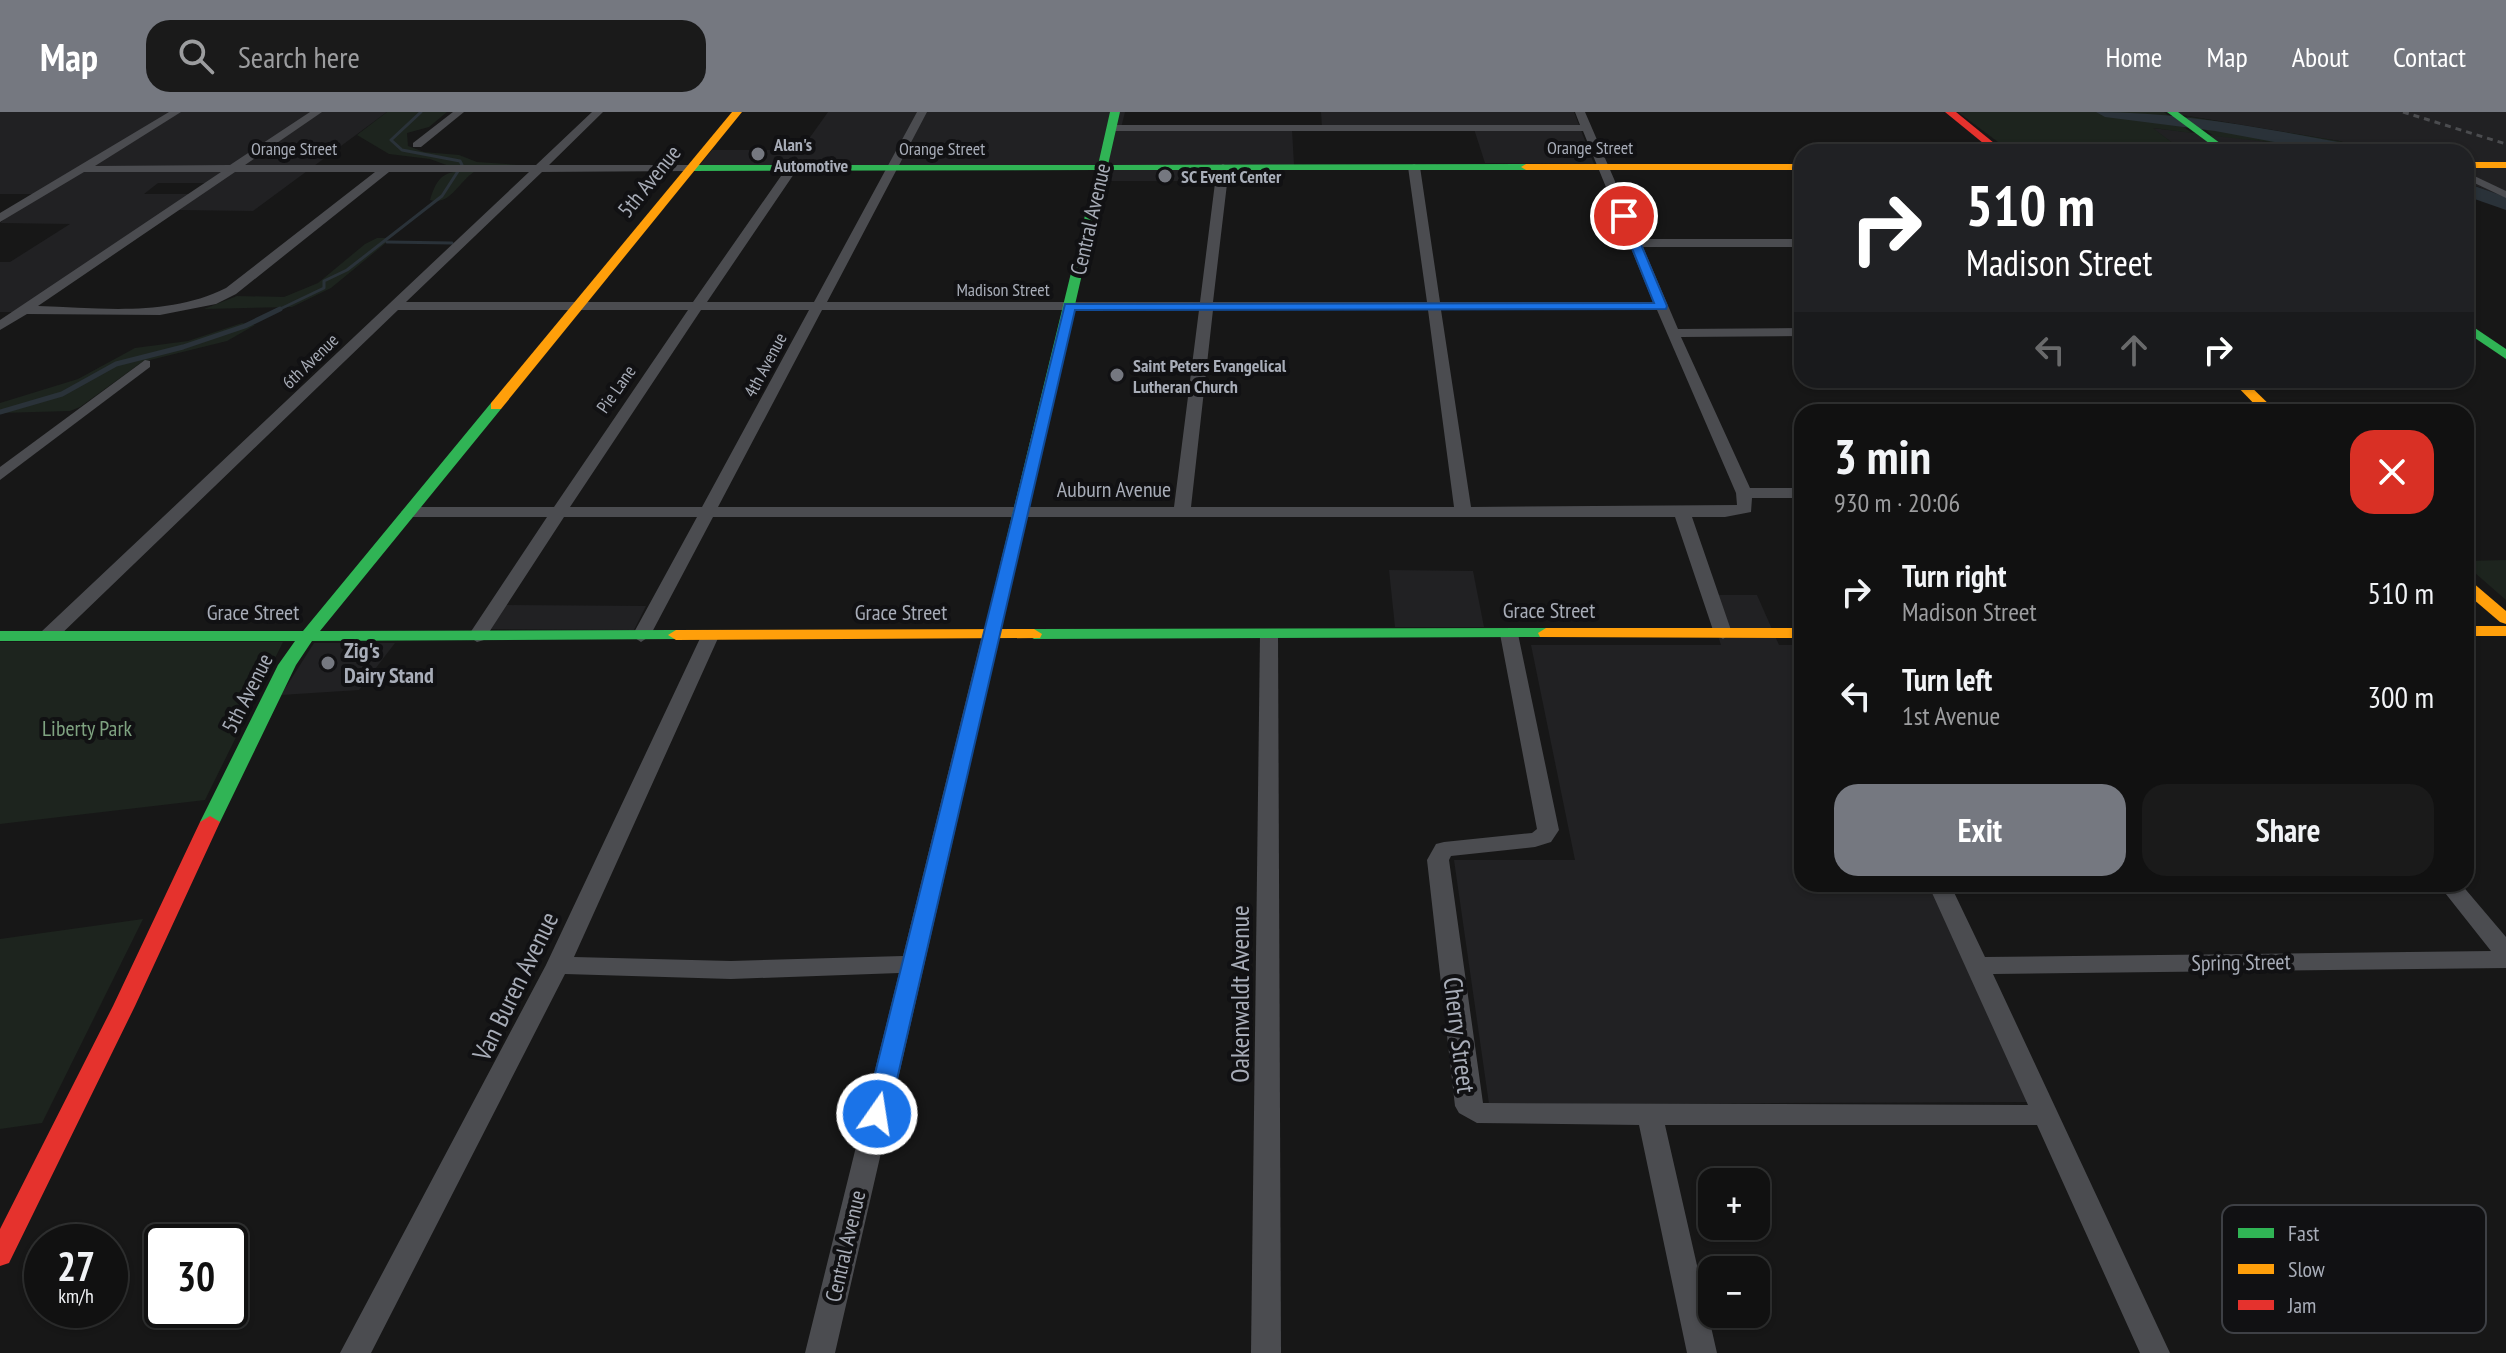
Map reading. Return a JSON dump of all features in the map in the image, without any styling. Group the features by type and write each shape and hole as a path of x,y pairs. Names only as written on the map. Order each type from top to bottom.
{"street":[{"path":"0,218 176,112"},
{"path":"0,326 317,112"},
{"path":"417,145 459,112"},
{"name":"6th Avenue","path":"48,636 598,112"},
{"name":"5th Avenue","path":"0,1255 124,1006 276,685 307,636 737,112"},
{"name":"4th Avenue","path":"641,636 922,112"},
{"path":"1580,112 1744,493 1794,493"},
{"path":"1950,112 1990,144"},
{"path":"2172,112 2216,144"},
{"path":"1113,120 1587,128"},
{"name":"Central Avenue","path":"820,1353 1113,120"},
{"path":"2474,165 2506,165"},
{"path":"1182,511 1223,167"},
{"path":"1414,167 1463,511"},
{"name":"Orange Street","path":"81,169 1794,167"},
{"path":"23,310 170,311 203,306 231,291 387,168"},
{"name":"Pie Lane","path":"477,636 558,511 792,168"},
{"path":"2474,179 2506,195"},
{"path":"1636,243 1794,243"},
{"name":"Madison Street","path":"394,306 1661,306"},
{"path":"1673,333 1794,332"},
{"path":"2474,332 2506,355"},
{"path":"0,475 145,364"},
{"path":"2245,388 2262,404"},
{"name":"Auburn Avenue","path":"409,512 1682,512 1745,509 1744,493"},
{"path":"1682,512 1723,633"},
{"path":"2474,592 2506,619"},
{"path":"2474,631 2506,631"},
{"name":"Grace Street","path":"0,636 1794,633"},
{"name":"Cherry Street","path":"1509,634 1548,830 1543,837 1535,840 1444,849 1438,860 1468,1106 1477,1113 1488,1114 1650,1115"},
{"name":"Oakenwaldt Avenue","path":"1266,1353 1269,635"},
{"name":"Van Buren Avenue","path":"355,1353 558,965 710,636"},
{"path":"1943,892 2155,1353"},
{"path":"2455,892 2506,956"},
{"name":"Spring Street","path":"1976,966 2506,956"},
{"path":"558,965 731,970 913,964"},
{"path":"1702,1353 1650,1115 2043,1115"}],"shaded area":[{"path":"0,112 387,112 253,211 179,210 217,183 158,183 144,194 191,194 16,312 0,312 0,262 10,262 70,224 0,223 34,194 0,194"},
{"path":"828,112 1125,112 1121,128 1292,129 1294,165 1214,166 1213,181 1111,181 1113,165 700,165 712,150 801,150"},
{"path":"1321,112 1574,112 1594,164 1485,163 1474,129 1322,128"},
{"path":"2164,112 2506,112 2506,198 2474,185 2474,144 2350,144"},
{"path":"2152,128 2278,144 2174,144"},
{"path":"1389,570 1473,571 1484,627 1395,627"},
{"path":"1704,595 1757,595 1779,645 1794,645 1794,892 1933,892 2028,1102 1489,1104 1454,860 1575,860 1531,645 1721,645"},
{"path":"503,605 646,606 634,630 487,629"},
{"path":"314,643 395,643 359,690 281,695"}],"green space":[{"path":"387,112 447,112 429,127 407,133 408,146 424,152 459,155 477,162 533,166 449,166 430,159 389,154 357,135"},
{"path":"1958,112 2164,112 2192,133 2153,128 2174,144 2001,144"},
{"path":"2186,116 2350,144 2287,144 2214,136"},
{"path":"477,170 443,200 430,200 437,183 446,174"},
{"path":"377,238 386,238 387,242 331,288 292,307 204,309 237,296 284,297 318,283 365,244"},
{"path":"242,323 255,325 227,341 142,362 70,411 0,413 0,403 78,379 135,348 188,341"},
{"path":"2506,560 2506,600 2474,572 2474,561"},
{"name":"Liberty Park","path":"0,642 283,642 205,800 0,824"},
{"path":"143,919 42,1123 0,1129 0,939"}],"waterway":[{"path":"276,311 324,288 324,281 347,270 442,196 462,165 460,161 402,150 391,140 421,112"},
{"path":"2105,112 2215,125 2317,144"},
{"path":"2474,192 2506,204"},
{"path":"387,242 452,243"},
{"path":"0,412 62,394 116,364 183,347 245,326 280,309"}],"railway":[{"path":"2403,112 2506,144"}],"traffic: fast":[{"path":"991,635 1115,112"},
{"path":"2172,112 2216,144"},
{"path":"691,168 1526,167"},
{"path":"2474,332 2506,355"},
{"path":"210,822 287,665 307,636 496,406"},
{"path":"1034,634 1546,633"},
{"path":"0,636 676,635"}],"traffic: slow":[{"path":"496,406 737,112"},
{"path":"2474,165 2506,165"},
{"path":"1526,167 1794,167"},
{"path":"2245,388 2262,404"},
{"path":"2474,592 2506,619"},
{"path":"2474,631 2506,631"},
{"path":"1546,633 1794,633"},
{"path":"676,635 1034,634"}],"traffic: jam":[{"path":"1950,112 1990,144"},
{"path":"0,1255 124,1006 210,822"}],"place":[{"name":"Alan's Automotive","path":"758,154"},
{"name":"SC Event Center","path":"1165,176"},
{"name":"Saint Peters Evangelical Lutheran Church","path":"1117,375"},
{"name":"Zig's Dairy Stand","path":"328,663"}],"route":[{"path":"877,1114 1070,306 1661,306 1624,216"}]}
